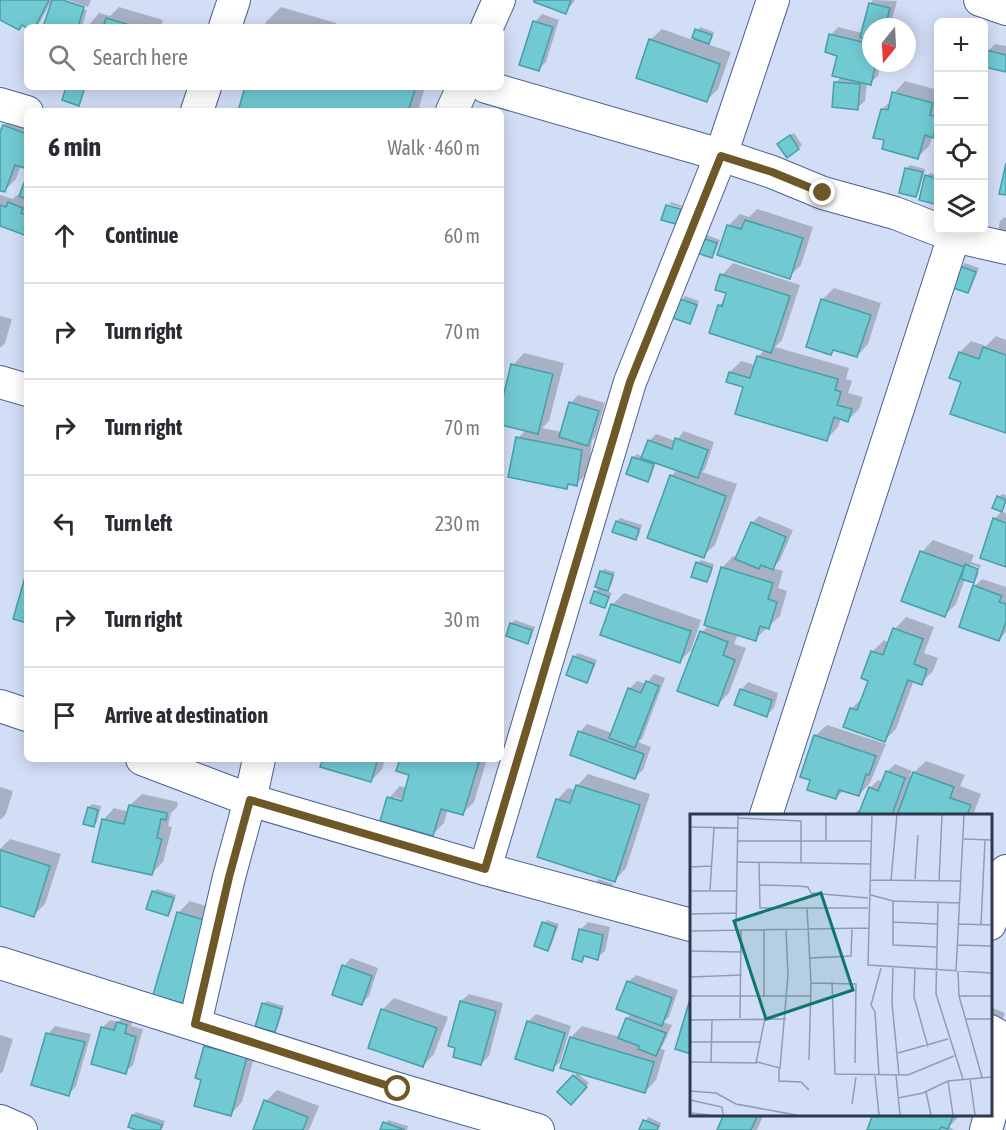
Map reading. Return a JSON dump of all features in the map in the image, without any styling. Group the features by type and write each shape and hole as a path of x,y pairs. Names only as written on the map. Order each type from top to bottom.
{"street":[{"path":"226,24 234,0"},
{"path":"488,24 499,0"},
{"path":"485,869 630,382 721,156 773,0"},
{"path":"980,0 1006,9"},
{"path":"198,108 204,90"},
{"path":"454,108 462,90"},
{"path":"496,90 772,172 823,193 895,213 954,236 1006,248"},
{"path":"0,104 24,111"},
{"path":"766,814 954,236"},
{"path":"0,382 24,389"},
{"path":"0,706 24,715"},
{"path":"149,762 250,800 485,869 690,925"},
{"path":"195,1024 258,762"},
{"path":"991,921 1006,871"},
{"path":"0,963 398,1089 538,1130"},
{"path":"991,1032 1006,1040"},
{"path":"991,1112 1006,1058"},
{"path":"986,1130 990,1115"},
{"path":"0,1121 21,1130"}],"building":[{"path":"0,0 49,0 37,24 24,24 19,30 0,20"},
{"path":"52,0 63,0 84,7 79,24 44,24"},
{"path":"534,0 571,0 566,14 534,2"},
{"path":"869,3 890,8 887,18 865,18"},
{"path":"106,18 126,24 104,24"},
{"path":"533,21 553,27 539,71 519,65"},
{"path":"695,29 712,35 709,44 692,38"},
{"path":"829,34 862,42 862,72 874,72 871,85 832,76 837,56 825,52"},
{"path":"649,39 720,64 707,102 636,78"},
{"path":"988,50 1006,55 1006,72 988,68"},
{"path":"834,82 860,84 858,110 832,107"},
{"path":"65,90 84,90 79,106 62,100"},
{"path":"244,90 415,90 409,108 239,108"},
{"path":"892,92 933,103 930,115 934,116 933,138 925,135 918,159 882,149 884,140 873,138 881,109 888,110"},
{"path":"3,125 24,133 24,168 15,165 5,192 0,191 0,132"},
{"path":"790,135 799,149 787,158 777,144"},
{"path":"1006,163 1006,195 999,194"},
{"path":"905,168 923,172 916,197 899,193"},
{"path":"925,175 934,178 934,204 919,200"},
{"path":"24,183 24,198 19,196"},
{"path":"8,202 23,208 21,213 24,214 24,235 0,226 0,205 6,207"},
{"path":"666,205 681,209 676,224 661,220"},
{"path":"745,220 803,238 790,279 717,255 727,225 741,229"},
{"path":"699,237 717,243 712,258 694,252"},
{"path":"960,266 976,272 968,293 953,288"},
{"path":"720,274 790,296 771,353 709,333 718,305 722,306 726,293 715,290"},
{"path":"680,299 697,305 690,324 673,318"},
{"path":"821,299 871,315 857,357 833,350 831,355 806,347"},
{"path":"983,347 1006,355 1006,433 950,414 961,382 949,378 959,352 979,359"},
{"path":"757,356 838,379 835,390 841,392 837,405 852,409 848,422 834,417 827,441 735,414 743,387 726,382 729,372 750,378"},
{"path":"511,364 553,374 538,434 504,426 504,393"},
{"path":"569,402 599,411 588,446 559,437"},
{"path":"516,437 582,450 577,486 568,484 567,489 508,477"},
{"path":"675,438 708,450 698,478 641,458 648,440 672,449"},
{"path":"632,457 654,464 648,482 626,474"},
{"path":"670,475 726,496 704,558 647,538"},
{"path":"997,496 1006,500 1002,512 992,508"},
{"path":"993,518 1006,523 1006,567 980,558"},
{"path":"616,521 639,529 636,540 612,532"},
{"path":"751,522 786,537 773,570 761,565 759,569 735,559"},
{"path":"920,551 964,567 945,617 901,601"},
{"path":"696,562 712,568 707,582 691,577"},
{"path":"965,564 978,569 974,583 961,579"},
{"path":"721,567 773,583 768,599 777,602 769,629 760,626 756,641 704,625"},
{"path":"600,571 613,575 608,591 595,587"},
{"path":"24,580 24,622 13,619"},
{"path":"973,585 1002,596 999,602 1006,604 1006,622 999,641 959,627"},
{"path":"594,591 609,597 605,608 590,603"},
{"path":"611,604 691,631 680,663 600,635"},
{"path":"510,623 532,630 528,644 506,636"},
{"path":"893,628 923,639 914,664 927,669 922,685 908,680 885,742 843,727 850,708 857,710 868,681 861,678 871,651 883,655"},
{"path":"700,631 728,642 723,655 735,660 718,706 677,691"},
{"path":"573,656 594,664 587,683 566,675"},
{"path":"646,681 659,686 635,748 609,738 628,688 641,693"},
{"path":"740,689 772,700 767,717 734,705"},
{"path":"578,731 644,754 635,779 570,755"},
{"path":"814,735 876,756 869,775 866,774 859,796 839,790 836,799 807,790 810,780 800,777"},
{"path":"322,762 377,762 371,782 320,767"},
{"path":"399,762 479,762 463,815 441,809 433,836 380,821 387,797 402,801 409,775 396,771"},
{"path":"886,771 905,778 892,814 858,814 869,787 878,791"},
{"path":"913,772 954,787 950,798 971,805 967,814 897,814"},
{"path":"576,785 640,805 615,882 537,857 556,799 570,803"},
{"path":"129,805 167,813 166,820 161,819 157,838 162,839 152,875 92,862 102,819 124,824"},
{"path":"88,807 98,810 94,827 83,824"},
{"path":"0,850 50,866 34,917 0,906"},
{"path":"152,891 174,898 168,916 146,909"},
{"path":"177,912 208,921 184,1004 153,995"},
{"path":"542,922 556,927 548,951 534,946"},
{"path":"579,929 603,935 598,960 584,956 582,962 572,959"},
{"path":"342,965 372,976 362,1005 332,995"},
{"path":"627,981 672,998 662,1026 616,1009"},
{"path":"690,999 690,1054 675,1049"},
{"path":"460,1001 496,1011 481,1065 453,1057 455,1048 448,1046"},
{"path":"262,1003 282,1009 275,1032 255,1027"},
{"path":"381,1009 437,1028 423,1067 368,1048"},
{"path":"626,1018 666,1033 656,1056 618,1038"},
{"path":"527,1021 565,1033 553,1071 515,1059"},
{"path":"117,1022 127,1025 125,1033 136,1037 126,1074 91,1064 101,1027 114,1030"},
{"path":"46,1033 85,1042 69,1096 31,1085"},
{"path":"570,1037 654,1062 645,1093 560,1068"},
{"path":"204,1046 247,1057 231,1116 194,1106 201,1080 195,1078"},
{"path":"573,1075 587,1087 571,1105 557,1092"},
{"path":"264,1100 308,1117 303,1130 253,1130"},
{"path":"132,1115 162,1125 160,1130 136,1130 128,1127"},
{"path":"724,1115 758,1115 751,1130 717,1130"},
{"path":"873,1115 953,1116 948,1129 941,1127 940,1130 867,1130"},
{"path":"643,1120 659,1126 657,1130 639,1130"},
{"path":"383,1122 405,1130 380,1130"}],"route":[{"path":"398,1089 195,1024 229,877 250,800 485,869 630,382 721,156 772,172 823,193"}]}
